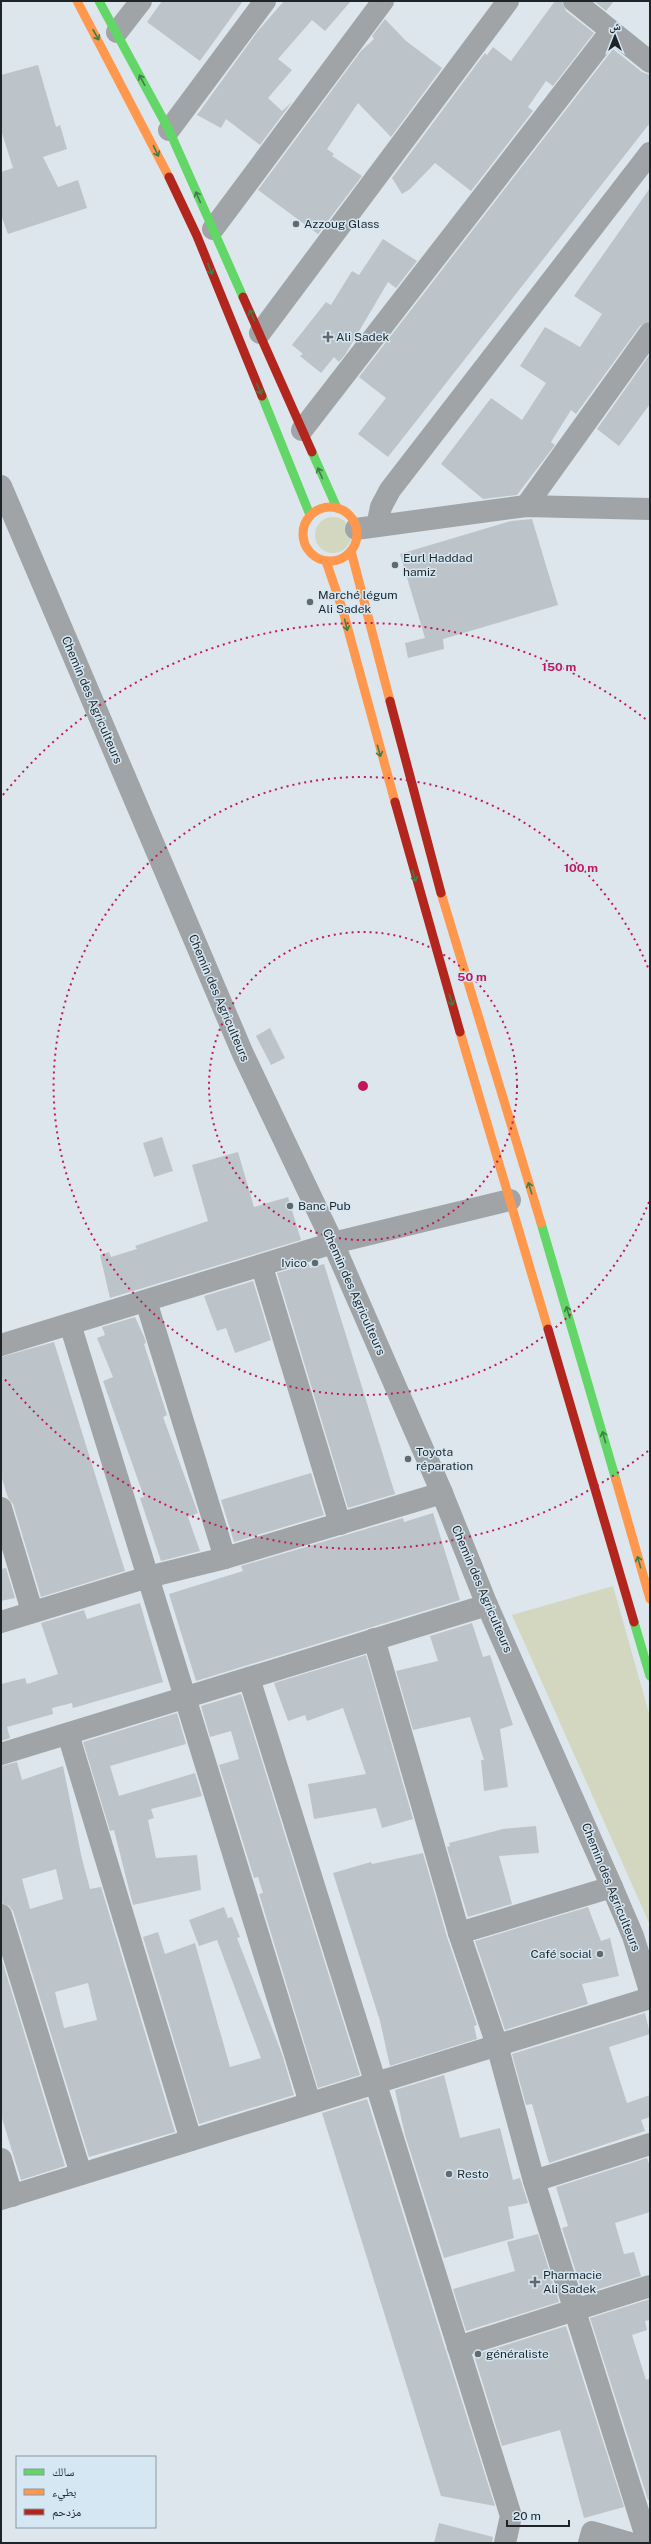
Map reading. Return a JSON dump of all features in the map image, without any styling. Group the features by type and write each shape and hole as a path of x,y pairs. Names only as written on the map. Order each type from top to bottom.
{"main road":[{"path":"77,1 142,125 197,236 310,515"},
{"path":"99,1 117,32 168,130 337,508 366,528 350,551 340,559 326,561 309,552 304,544 302,534 304,524 310,515 322,509 337,508"},
{"path":"350,551 439,887 589,1383 650,1599"},
{"path":"326,561 342,611 419,892 650,1676"}],"street":[{"path":"117,32 141,1"},
{"path":"168,130 265,1"},
{"path":"213,229 383,1"},
{"path":"260,333 508,1"},
{"path":"574,1 650,62"},
{"path":"302,430 610,31"},
{"path":"366,528 381,507 390,490 650,153"},
{"path":"526,506 650,334"},
{"name":"Chemin des Agriculteurs","path":"1,486 243,1054 333,1243 442,1493 487,1605 612,1887 633,1936 650,1991"},
{"path":"366,528 526,506 649,508"},
{"path":"1,1345 333,1243 510,1200"},
{"path":"262,1266 340,1524"},
{"path":"146,1301 225,1558"},
{"path":"70,1324 310,2103"},
{"path":"1,1622 32,1611 148,1577 225,1558 442,1493"},
{"path":"1,1508 32,1611"},
{"path":"1,1754 487,1605"},
{"path":"374,1639 459,1933 498,2045 534,2181 648,2543"},
{"path":"249,1678 511,2516 505,2543"},
{"path":"68,1734 191,2140"},
{"path":"459,1933 612,1887"},
{"path":"1,1915 81,2174"},
{"path":"1,2159 6,2198 650,1998"},
{"path":"534,2181 650,2144"},
{"path":"458,2347 650,2286"},
{"path":"589,2543 592,2532 630,2543"}],"green space":[{"path":"337,517 346,522 350,528 350,542 346,548 337,553 329,553 320,548 316,542 315,531 320,522 326,518"},
{"path":"613,1586 650,1717 650,1925 512,1615"}],"building":[{"path":"162,1 243,1 200,61 147,22"},
{"path":"284,1 351,1 325,31 312,20 278,59 292,70 268,98 282,111 292,102 260,145 226,119 221,128 197,115 257,32"},
{"path":"555,1 562,1 566,11 594,33 553,86 546,81 528,107 533,111 471,191 435,163 410,189 402,194 392,178 485,53 487,55 493,47 511,61"},
{"path":"594,1 614,1 606,11"},
{"path":"385,19 406,41 442,68 391,137 358,103 327,149 334,154 332,156 362,176 318,234 258,190 361,51 374,39 372,36"},
{"path":"613,49 642,72 650,75 650,123 388,457 358,434 386,398 359,377"},
{"path":"38,65 56,127 60,125 67,149 43,157 58,187 78,180 87,208 8,234 1,215 1,172 13,168 1,130 1,75"},
{"path":"650,188 650,321 640,326 576,414 571,410 551,442 555,445 517,495 483,499 441,464 491,398 522,420 546,383 520,366 545,327 580,347 602,314 574,296"},
{"path":"383,239 417,261 396,288 388,282 345,355 339,362 334,357 321,373 300,356 303,354 292,345 326,302 331,305 352,271 359,275"},
{"path":"650,354 650,404 619,446 597,429"},
{"path":"532,519 558,605 443,639 444,649 408,658 405,643 425,638 400,554 511,521"},
{"path":"270,1028 285,1058 271,1065 256,1036"},
{"path":"162,1137 173,1171 154,1177 143,1143"},
{"path":"238,1152 254,1207 288,1197 301,1240 110,1298 100,1255 109,1252 111,1257 137,1249 135,1246 208,1221 192,1165"},
{"path":"309,1264 310,1268 324,1264 395,1494 348,1508 277,1273"},
{"path":"253,1281 271,1340 235,1353 226,1328 217,1331 204,1296"},
{"path":"135,1317 145,1339 146,1343 144,1344 167,1415 163,1417 198,1513 188,1517 200,1551 161,1561 140,1498 144,1497 103,1381 113,1377 97,1338 105,1335 102,1327"},
{"path":"54,1342 125,1571 41,1597 13,1504 8,1498 1,1475 1,1357"},
{"path":"311,1473 324,1515 234,1542 221,1500"},
{"path":"433,1513 460,1600 196,1681 169,1594 243,1571 241,1566 403,1518 404,1522"},
{"path":"6,1568 15,1598 1,1601 1,1569"},
{"path":"140,1603 163,1682 73,1708 72,1703 52,1708 53,1714 7,1727 10,1738 1,1741 1,1684 25,1678 27,1684 58,1674 41,1623 84,1610 87,1619"},
{"path":"472,1623 483,1657 490,1655 513,1725 500,1729 508,1787 484,1791 481,1760 484,1760 470,1717 413,1730 396,1671 438,1661 430,1636"},
{"path":"366,1655 413,1819 382,1828 376,1808 314,1819 308,1784 366,1774 343,1708 307,1721 305,1715 288,1721 274,1683"},
{"path":"241,1694 360,2075 318,2088 259,1894 263,1893 258,1877 254,1878 219,1765 239,1759 231,1731 210,1737 201,1706"},
{"path":"177,1713 186,1744 110,1766 119,1796 195,1773 202,1796 151,1809 154,1818 148,1820 156,1858 197,1855 201,1890 133,1905 114,1830 110,1831 83,1742"},
{"path":"17,1762 22,1780 63,1766 82,1859 90,1889 101,1887 175,2132 89,2157 13,1911 9,1906 1,1903 1,1766","holes":["56,1869 63,1899 30,1909 22,1879","88,1983 97,2020 64,2028 55,1992"]},
{"path":"536,1826 539,1853 499,1856 512,1904 468,1917 447,1847 450,1846 449,1843 503,1829"},
{"path":"423,1853 447,1937 477,2025 474,2026 477,2039 390,2066 380,2021 333,1873 371,1862 372,1864"},
{"path":"224,1907 228,1918 232,1917 240,1937 237,1938 282,2054 294,2095 199,2124 143,1937 158,1932 165,1954 195,1943 230,2067 261,2058 217,1940 199,1946 189,1920"},
{"path":"588,1907 601,1941 610,1938 619,1976 582,1984 588,2004 505,2030 475,1941"},
{"path":"1,1957 65,2166 21,2180 1,2115"},
{"path":"645,2013 650,2034 609,2047 627,2103 650,2095 650,2117 641,2120 645,2131 549,2163 532,2104 526,2105 512,2054"},
{"path":"444,2075 460,2138 500,2128 513,2180 520,2178 528,2203 508,2207 514,2238 444,2258 405,2135 395,2090"},
{"path":"367,2099 495,2506 441,2496 322,2113"},
{"path":"647,2158 650,2166 650,2212 615,2223 624,2254 634,2252 641,2276 583,2294 562,2228 568,2226 556,2187"},
{"path":"538,2234 559,2302 466,2331 453,2289 515,2271 507,2242"},
{"path":"650,2299 650,2320 645,2321 647,2330 632,2335 646,2380 650,2378 650,2500 648,2500 590,2318"},
{"path":"566,2326 624,2507 584,2518 560,2430 502,2446 474,2355"},
{"path":"439,2523 493,2537 492,2543 434,2543"}],"traffic: fast":[{"path":"99,1 169,130 243,297"},
{"path":"262,396 310,515"},
{"path":"312,452 337,508"},
{"path":"541,1223 616,1480"},
{"path":"634,1622 650,1676"}],"traffic: slow":[{"path":"77,1 169,177"},
{"path":"330,507 340,509 349,515 355,524 357,534 355,544 349,553 340,559 330,561 320,559 311,553 305,544 303,534 305,524 311,515 320,509 330,507"},
{"path":"351,551 390,701"},
{"path":"326,561 343,611 395,802"},
{"path":"441,893 541,1223"},
{"path":"460,1032 548,1329"},
{"path":"616,1480 650,1599"}],"traffic: jam":[{"path":"169,177 197,236 262,396"},
{"path":"243,297 312,452"},
{"path":"390,701 441,893"},
{"path":"395,802 460,1032"},
{"path":"548,1329 634,1622"}],"place":[{"name":"Azzoug Glass","path":"296,224"},
{"name":"Ali Sadek","path":"328,337"},
{"name":"Eurl Haddad hamiz","path":"395,565"},
{"name":"Marché légum Ali Sadek","path":"310,602"},
{"name":"Banc Pub","path":"290,1206"},
{"name":"Ivico","path":"315,1263"},
{"name":"Toyota réparation","path":"408,1459"},
{"name":"Café social","path":"600,1954"},
{"name":"Resto","path":"449,2174"},
{"name":"Pharmacie Ali Sadek","path":"535,2282"},
{"name":"généraliste","path":"478,2354"}]}
